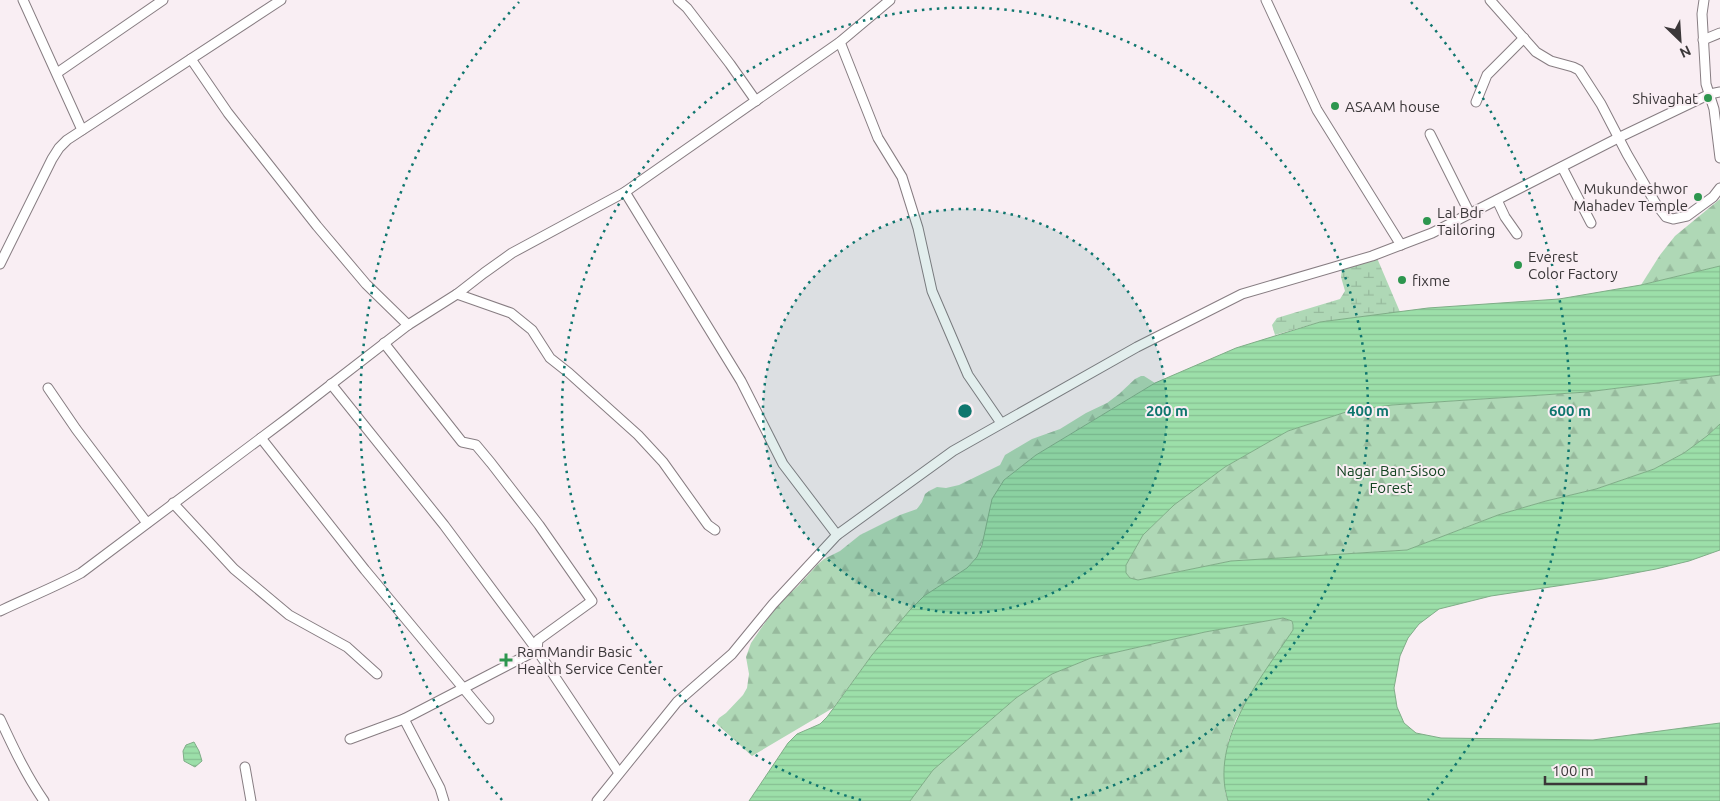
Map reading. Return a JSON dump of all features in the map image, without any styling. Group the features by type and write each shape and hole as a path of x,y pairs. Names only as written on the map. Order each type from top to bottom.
{"street":[{"path":"23,0 82,130"},
{"path":"57,73 163,0"},
{"path":"0,264 59,148 82,130 281,0"},
{"path":"678,0 687,8 756,101"},
{"path":"0,611 82,573 408,324 457,294 512,254 626,192 840,42 890,0"},
{"path":"1266,0 1317,110 1402,246"},
{"path":"1490,0 1543,57 1579,70 1601,104 1656,204 1666,217 1673,219 1687,216 1713,197 1720,188"},
{"path":"1704,0 1702,14 1706,84 1716,119 1720,158"},
{"path":"1703,40 1720,33"},
{"path":"1476,102 1487,76 1524,38"},
{"path":"840,42 878,138 902,177 918,228 932,291 968,375 1001,423"},
{"path":"191,59 228,113 316,226 366,284 408,324"},
{"path":"598,801 677,702 732,654 773,604 837,535 952,451 1137,347 1242,294 1402,246 1470,214 1618,138 1710,94 1720,92"},
{"path":"1430,134 1470,214"},
{"path":"1562,167 1591,223"},
{"path":"626,192 741,381 783,464 837,535"},
{"path":"1497,200 1505,217 1517,234"},
{"path":"457,294 511,313 532,330 550,358 638,435 663,462 708,525 715,530"},
{"path":"384,343 462,442 476,445 491,463 539,525 592,601 538,640 537,650"},
{"path":"331,384 444,525 537,650 619,773"},
{"path":"48,388 147,523"},
{"path":"261,438 364,570 489,718"},
{"path":"173,503 234,569 289,615 347,647 377,674"},
{"path":"350,739 404,719 537,650"},
{"path":"0,719 12,746 44,801"},
{"path":"404,719 440,788 444,801"},
{"path":"245,767 251,801"}],"green space":[{"path":"1720,199 1720,266 1641,285 1675,236"},
{"path":"1377,258 1400,312 1320,322 1275,335 1272,325 1277,318 1340,299 1345,291 1341,277 1342,269"},
{"name":"Nagar Ban-Sisoo Forest","path":"1720,375 1720,424 1707,436 1684,453 1654,469 1596,489 1498,515 1407,550 1231,561 1138,580 1130,578 1126,573 1126,565 1143,535 1174,505 1225,467 1288,431 1349,411 1392,405 1587,392"},
{"path":"1141,376 1155,383 1036,455 1004,480 977,557 967,568 924,596 872,655 833,708 752,756 716,723 743,695 747,688 749,674 746,657 751,643 777,605 824,559 840,551 860,535 900,515 917,509 925,494 929,491 937,487 946,488 959,485 1000,465 1005,455 1032,439 1060,429 1107,403"},
{"path":"1283,618 1292,621 1293,630 1236,719 1228,742 1225,792 1228,801 910,801 933,770 1016,698 1052,674 1091,658 1205,632"}],"shaded area":[{"path":"1720,266 1720,375 1587,392 1392,405 1349,411 1288,431 1225,467 1174,505 1143,535 1126,565 1126,573 1130,578 1138,580 1231,561 1407,550 1498,515 1596,489 1654,469 1684,453 1720,424 1720,550 1689,561 1656,569 1491,596 1439,609 1419,624 1408,638 1400,656 1394,688 1397,707 1404,723 1416,733 1441,738 1593,740 1720,723 1720,801 1228,801 1224,778 1226,755 1232,733 1253,689 1293,630 1292,621 1283,618 1205,632 1091,658 1052,674 1016,698 933,770 910,801 749,801 788,743 797,734 820,724 827,717 872,655 910,610 924,596 967,568 977,557 982,545 992,499 1004,480 1036,455 1155,383 1236,348 1320,322 1428,308 1559,299 1641,285"},
{"path":"194,742 202,761 195,767 184,761 183,751 186,745"}],"place":[{"name":"Shivaghat","path":"1708,98"},
{"name":"ASAAM house","path":"1335,106"},
{"name":"Mukundeshwor Mahadev Temple","path":"1698,197"},
{"name":"Lal Bdr Tailoring","path":"1427,221"},
{"name":"Everest Color Factory","path":"1518,265"},
{"name":"fixme","path":"1402,280"},
{"name":"RamMandir Basic Health Service Center","path":"506,660"}]}
